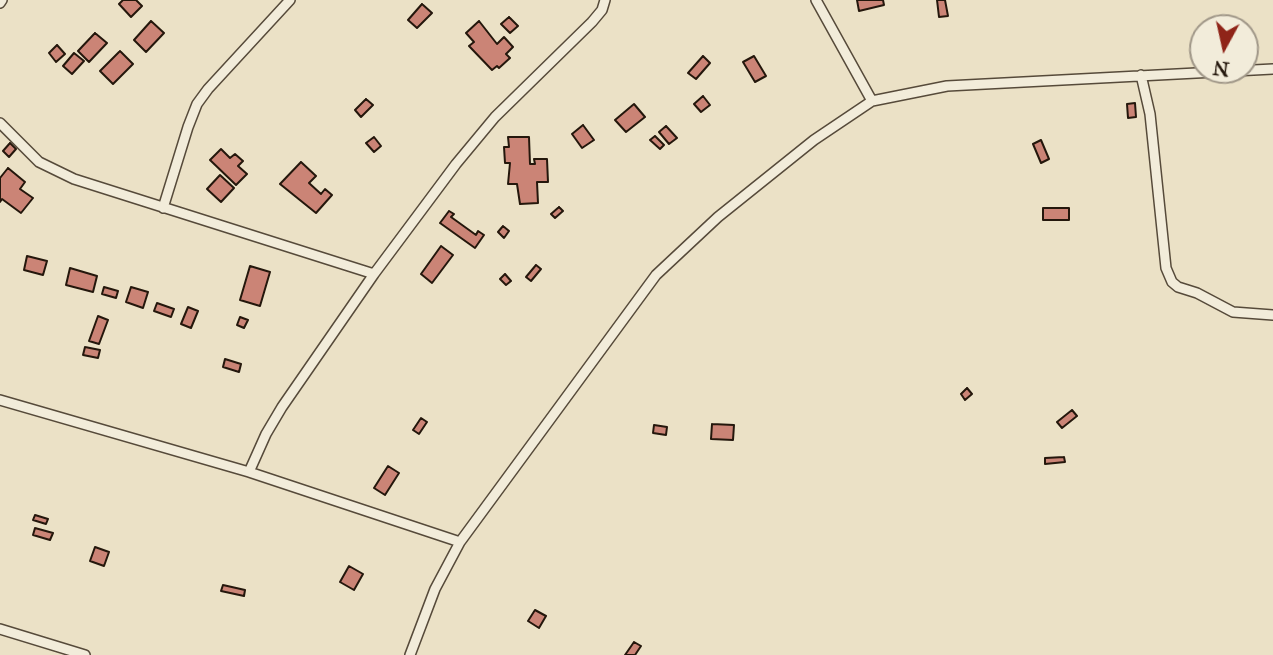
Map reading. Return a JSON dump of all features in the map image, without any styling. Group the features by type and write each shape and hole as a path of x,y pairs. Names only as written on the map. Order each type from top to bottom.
{"street":[{"path":"163,208 197,104 290,0"},
{"path":"249,472 282,407 374,274 456,164 519,91 592,23 602,10 604,0"},
{"path":"816,0 872,101"},
{"path":"410,655 435,589 460,542 656,275 718,217 814,140 872,101 947,86 1273,69"},
{"path":"1141,75 1150,114 1166,268 1171,282 1233,312 1273,315"},
{"path":"0,123 39,162 56,172 374,274"},
{"path":"0,400 249,472 460,542"},
{"path":"0,629 85,655"}],"building":[{"path":"123,0 136,0 142,6 131,17 119,4"},
{"path":"857,0 883,0 884,5 859,11"},
{"path":"937,0 945,0 948,16 939,17"},
{"path":"422,4 432,13 417,28 408,20"},
{"path":"509,17 518,26 510,33 501,24"},
{"path":"151,21 164,33 146,52 134,40"},
{"path":"479,21 497,44 504,37 513,47 506,54 510,58 499,68 497,66 492,70 469,46 474,42 466,33"},
{"path":"95,33 107,43 89,62 78,51"},
{"path":"57,45 65,54 56,62 49,53"},
{"path":"120,51 133,64 113,84 100,71"},
{"path":"74,53 84,61 72,74 63,66"},
{"path":"703,56 710,63 696,79 688,73"},
{"path":"754,56 766,76 755,82 743,62"},
{"path":"703,96 710,105 701,112 694,104"},
{"path":"366,99 373,105 361,117 355,110"},
{"path":"1135,103 1136,117 1128,118 1127,104"},
{"path":"634,104 645,117 626,132 615,120"},
{"path":"583,125 594,140 582,148 572,134"},
{"path":"666,126 677,138 669,144 659,132"},
{"path":"655,136 664,145 660,149 650,140"},
{"path":"374,137 381,146 374,152 366,143"},
{"path":"508,137 529,137 530,164 535,164 534,159 547,159 548,182 537,182 538,203 520,204 517,184 508,184 510,163 505,163 504,147 509,147"},
{"path":"1041,140 1049,159 1041,163 1033,144"},
{"path":"10,143 16,149 9,157 3,151"},
{"path":"221,149 230,158 235,154 243,161 238,166 247,174 236,185 210,160"},
{"path":"301,162 316,176 309,183 321,194 325,189 332,195 316,213 280,184"},
{"path":"8,168 25,182 20,189 33,198 21,213 2,199 0,202 0,178"},
{"path":"220,175 234,188 221,202 207,189"},
{"path":"559,207 563,211 555,218 551,214"},
{"path":"1043,208 1069,208 1069,220 1043,220"},
{"path":"449,211 454,214 451,217 476,235 478,231 484,235 475,248 440,223"},
{"path":"503,226 509,231 504,238 498,232"},
{"path":"441,246 453,255 432,283 421,274"},
{"path":"27,256 47,261 43,275 24,270"},
{"path":"536,265 541,269 531,281 526,277"},
{"path":"250,266 270,272 260,306 240,300"},
{"path":"70,268 97,276 93,292 66,285"},
{"path":"505,274 511,281 506,285 500,279"},
{"path":"104,287 118,291 116,298 102,294"},
{"path":"131,287 148,292 143,308 126,302"},
{"path":"157,303 174,309 171,317 154,311"},
{"path":"188,307 198,311 191,328 181,324"},
{"path":"98,316 108,320 99,344 89,341"},
{"path":"240,317 248,320 244,328 237,325"},
{"path":"85,347 100,350 98,358 83,355"},
{"path":"225,359 241,364 239,372 223,367"},
{"path":"967,388 972,394 965,400 961,394"},
{"path":"1072,410 1077,416 1062,428 1057,422"},
{"path":"421,418 427,422 419,434 413,430"},
{"path":"712,424 734,425 733,440 711,439"},
{"path":"654,425 667,427 666,435 653,433"},
{"path":"1064,457 1065,462 1045,464 1045,458"},
{"path":"388,466 399,473 385,495 374,488"},
{"path":"35,515 48,519 46,524 33,520"},
{"path":"35,528 53,533 50,540 33,535"},
{"path":"95,547 109,552 104,566 90,561"},
{"path":"349,566 363,574 354,590 340,582"},
{"path":"223,585 245,590 244,596 221,591"},
{"path":"535,610 546,616 539,628 528,621"},
{"path":"634,642 641,646 635,655 625,655"}]}
